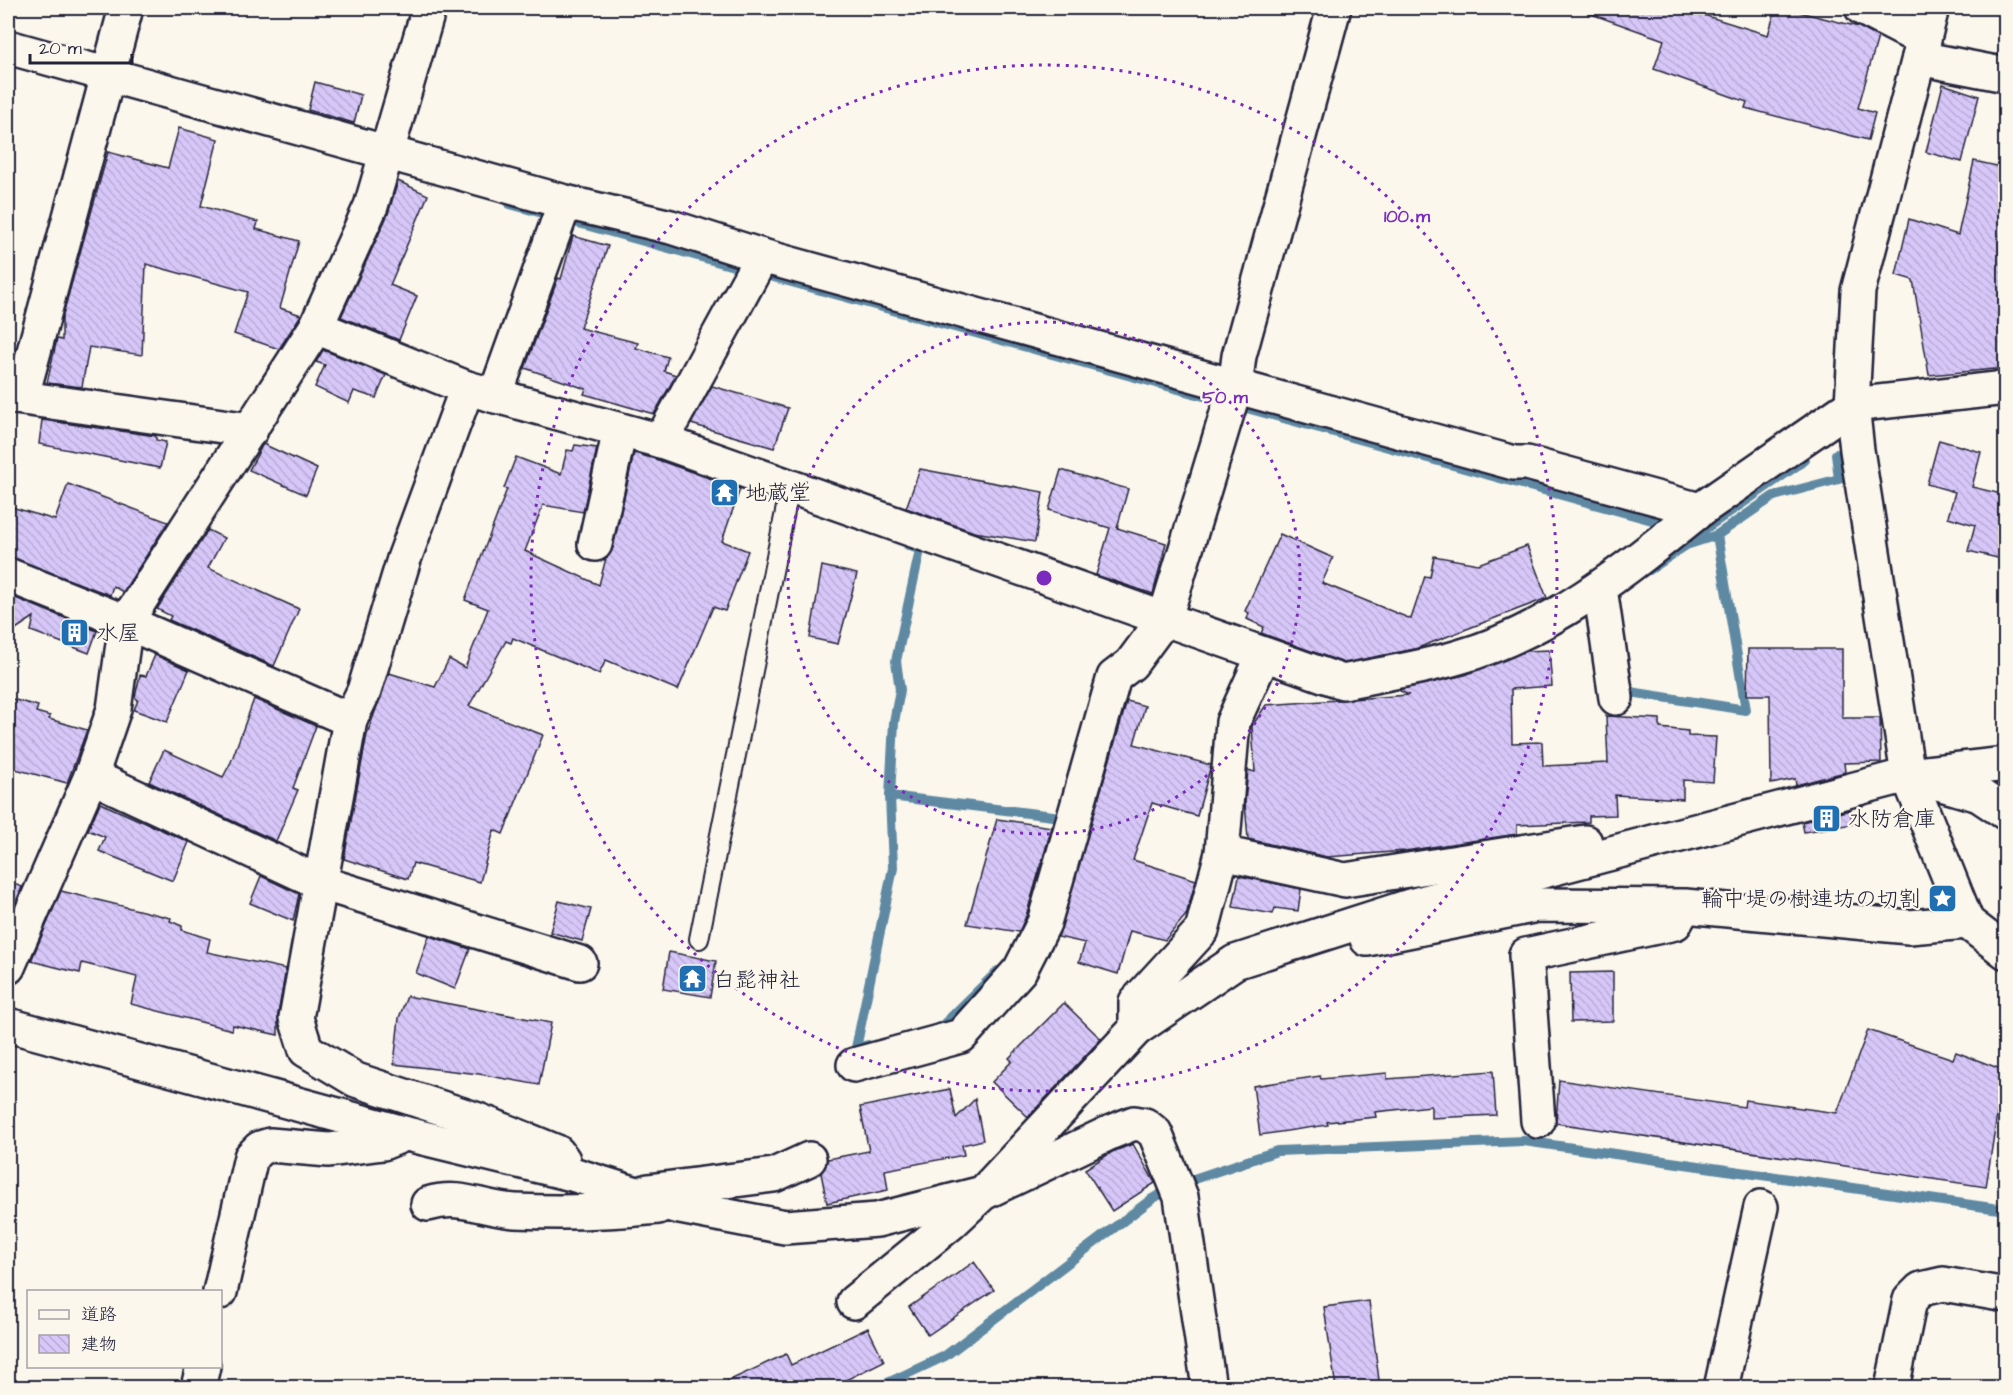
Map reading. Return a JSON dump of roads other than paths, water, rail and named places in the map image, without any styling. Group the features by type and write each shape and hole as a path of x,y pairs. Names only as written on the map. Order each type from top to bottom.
{"street":[{"path":"126,8 14,396 251,430"},
{"path":"8,967 91,776 114,709 126,622 316,327 371,206 389,151 429,8"},
{"path":"854,1065 961,1036 1020,970 1044,923 1114,677 1131,664 1165,618 1235,387 1239,356 1334,8"},
{"path":"1862,8 1921,49 2006,75"},
{"path":"1932,8 1858,291 1852,405 1908,775 1967,922 2006,952"},
{"path":"8,47 389,151 564,202 671,228 762,256 1235,387 1514,463 1527,463 1700,510"},
{"path":"564,202 481,392 404,559 364,691 350,720 296,1018 306,1050 356,1080 478,1120 557,1152 572,1174"},
{"path":"662,441 762,256"},
{"path":"316,327 481,392 662,441 1165,618 1263,656 1343,682 1460,657 1512,637 1600,588 1700,510 1852,405 2006,388"},
{"path":"595,544 620,430"},
{"path":"8,575 126,622 350,720"},
{"path":"1600,588 1616,698"},
{"path":"1136,1029 1136,1002 1202,930 1222,853 1233,722 1263,656"},
{"path":"854,1302 951,1223 983,1193 1136,1029 1235,962 1410,906 1908,775 2006,765"},
{"path":"1908,775 1979,795 2006,813"},
{"path":"91,776 321,884 580,963"},
{"path":"1222,853 1345,880 1580,841 1622,849"},
{"path":"1235,962 1537,905 1684,906 1909,927 1967,922"},
{"path":"1538,1121 1526,956 1675,923 1684,906"},
{"path":"8,1025 407,1134 572,1174 675,1206 785,1227 877,1220 983,1193 1134,1123 1145,1125 1155,1133 1181,1197 1209,1388"},
{"path":"220,1290 251,1157 260,1148 270,1146 329,1150 383,1143 407,1134"},
{"path":"631,1193 774,1175 809,1159"},
{"path":"428,1203 446,1198 512,1210 597,1213 675,1206"},
{"path":"1721,1388 1761,1207"},
{"path":"1892,1388 1910,1300 1921,1289 1943,1284 2006,1295"},
{"path":"198,1388 203,1368"}],"lane":[{"path":"699,939 790,487"}],"waterway":[{"path":"510,204 1699,533 1805,460"},
{"path":"1649,570 1686,545 1717,535 1774,496 1839,479 1836,454"},
{"path":"1624,691 1746,710 1717,535"},
{"path":"868,1045 856,1048 893,868 890,796 894,722 900,690 896,661 920,550 908,545"},
{"path":"890,796 1061,817"},
{"path":"935,1029 943,1025 998,971"},
{"path":"877,1388 945,1356 1152,1199 1176,1185 1277,1151 1524,1141 2006,1210"}],"place":[{"name":"地蔵堂","path":"724,492"},
{"name":"水屋","path":"75,632"},
{"name":"水防倉庫","path":"1827,818"},
{"name":"輪中堤の樹連坊の切割","path":"1942,898"},
{"name":"白髭神社","path":"692,979"}]}
